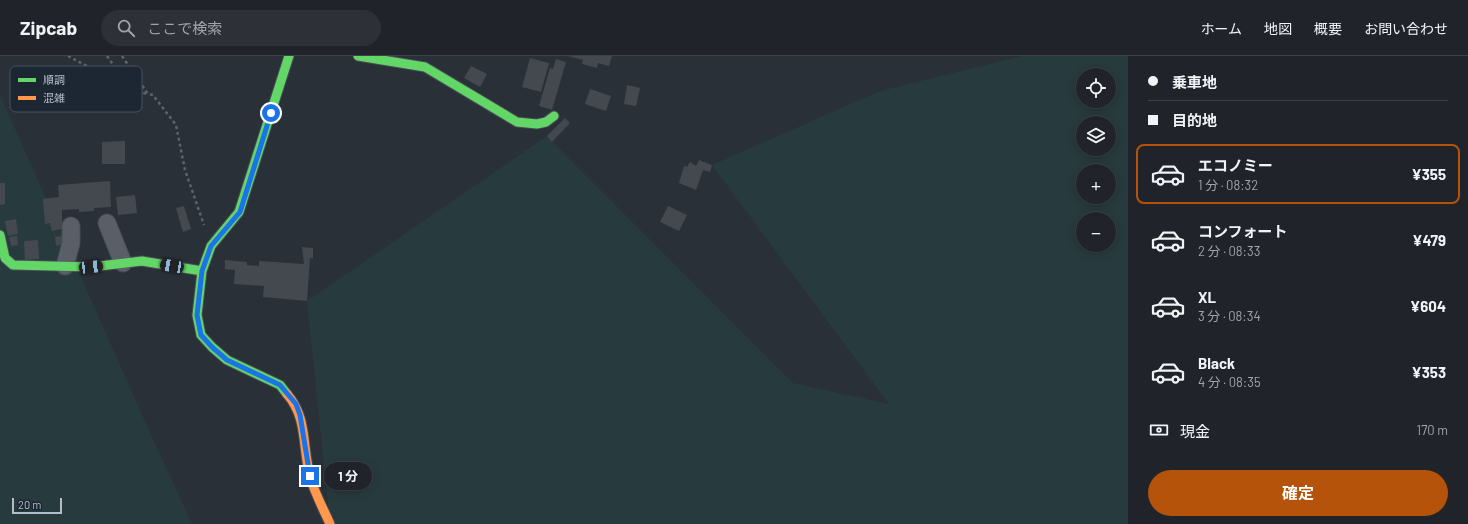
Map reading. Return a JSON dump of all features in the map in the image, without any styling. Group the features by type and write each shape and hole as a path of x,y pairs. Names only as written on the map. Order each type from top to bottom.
{"street":[{"path":"289,56 240,212 211,246 202,271 197,315 201,335 212,347 227,360 280,385 296,404 300,415 310,476 330,524"},
{"path":"358,56 425,67 522,124 541,123 551,119 554,116"},
{"path":"107,222 123,263"},
{"path":"65,266 71,243 70,226"},
{"path":"0,235 5,258 13,265 91,267 142,261 202,271"}],"path":[{"path":"68,56 87,66"},
{"path":"107,56 114,66"},
{"path":"122,56 129,66"},
{"path":"142,85 148,94"},
{"path":"142,92 152,95 176,124 184,170 211,246"}],"green space":[{"path":"1022,56 1128,56 1128,524 330,524 307,301 547,136 793,383 889,404 712,165 880,91"},
{"path":"0,95 147,426 192,524 0,524"}],"building":[{"path":"568,56 612,56 609,66 598,63 597,68 582,64 583,60"},
{"path":"530,58 549,63 541,92 522,87"},
{"path":"556,59 566,62 552,110 539,106 550,68 553,69"},
{"path":"471,66 487,74 480,87 464,78"},
{"path":"627,85 640,88 636,106 624,104"},
{"path":"590,89 611,96 606,111 585,104"},
{"path":"565,118 570,123 552,142 547,136"},
{"path":"125,141 125,164 102,164 102,142"},
{"path":"699,160 712,165 710,172 703,170 696,190 679,183 684,166 687,167 690,162 696,166"},
{"path":"110,181 111,207 94,208 94,211 79,212 79,209 62,210 62,229 52,231 50,223 45,224 43,199 59,197 58,185"},
{"path":"0,183 5,183 5,204 0,205"},
{"path":"135,195 137,213 118,215 116,197"},
{"path":"184,206 191,229 183,232 176,208"},
{"path":"668,206 687,215 679,231 660,222"},
{"path":"16,219 18,234 8,236 5,221"},
{"path":"17,236 18,245 11,246 9,237"},
{"path":"62,236 64,244 56,246 55,237"},
{"path":"38,240 39,259 25,260 24,241"},
{"path":"302,247 313,248 313,258 310,258 307,301 263,297 264,286 234,284 235,270 225,269 225,260 247,262 247,265 259,266 259,261 304,264"}],"traffic: fast":[{"path":"287,394 280,385 227,360 212,347 201,335 197,315 202,271 211,246 239,212 289,56"},
{"path":"358,56 425,67 517,122 537,124 546,122 554,116"},
{"path":"0,235 5,258 13,265 91,267 142,261 202,271"}],"traffic: slow":[{"path":"287,394 294,403 298,413 310,476 316,494 330,524"}],"route":[{"path":"271,113 240,212 211,246 202,271 197,315 201,335 227,360 280,385 290,395 296,404 300,415 310,476"}]}
